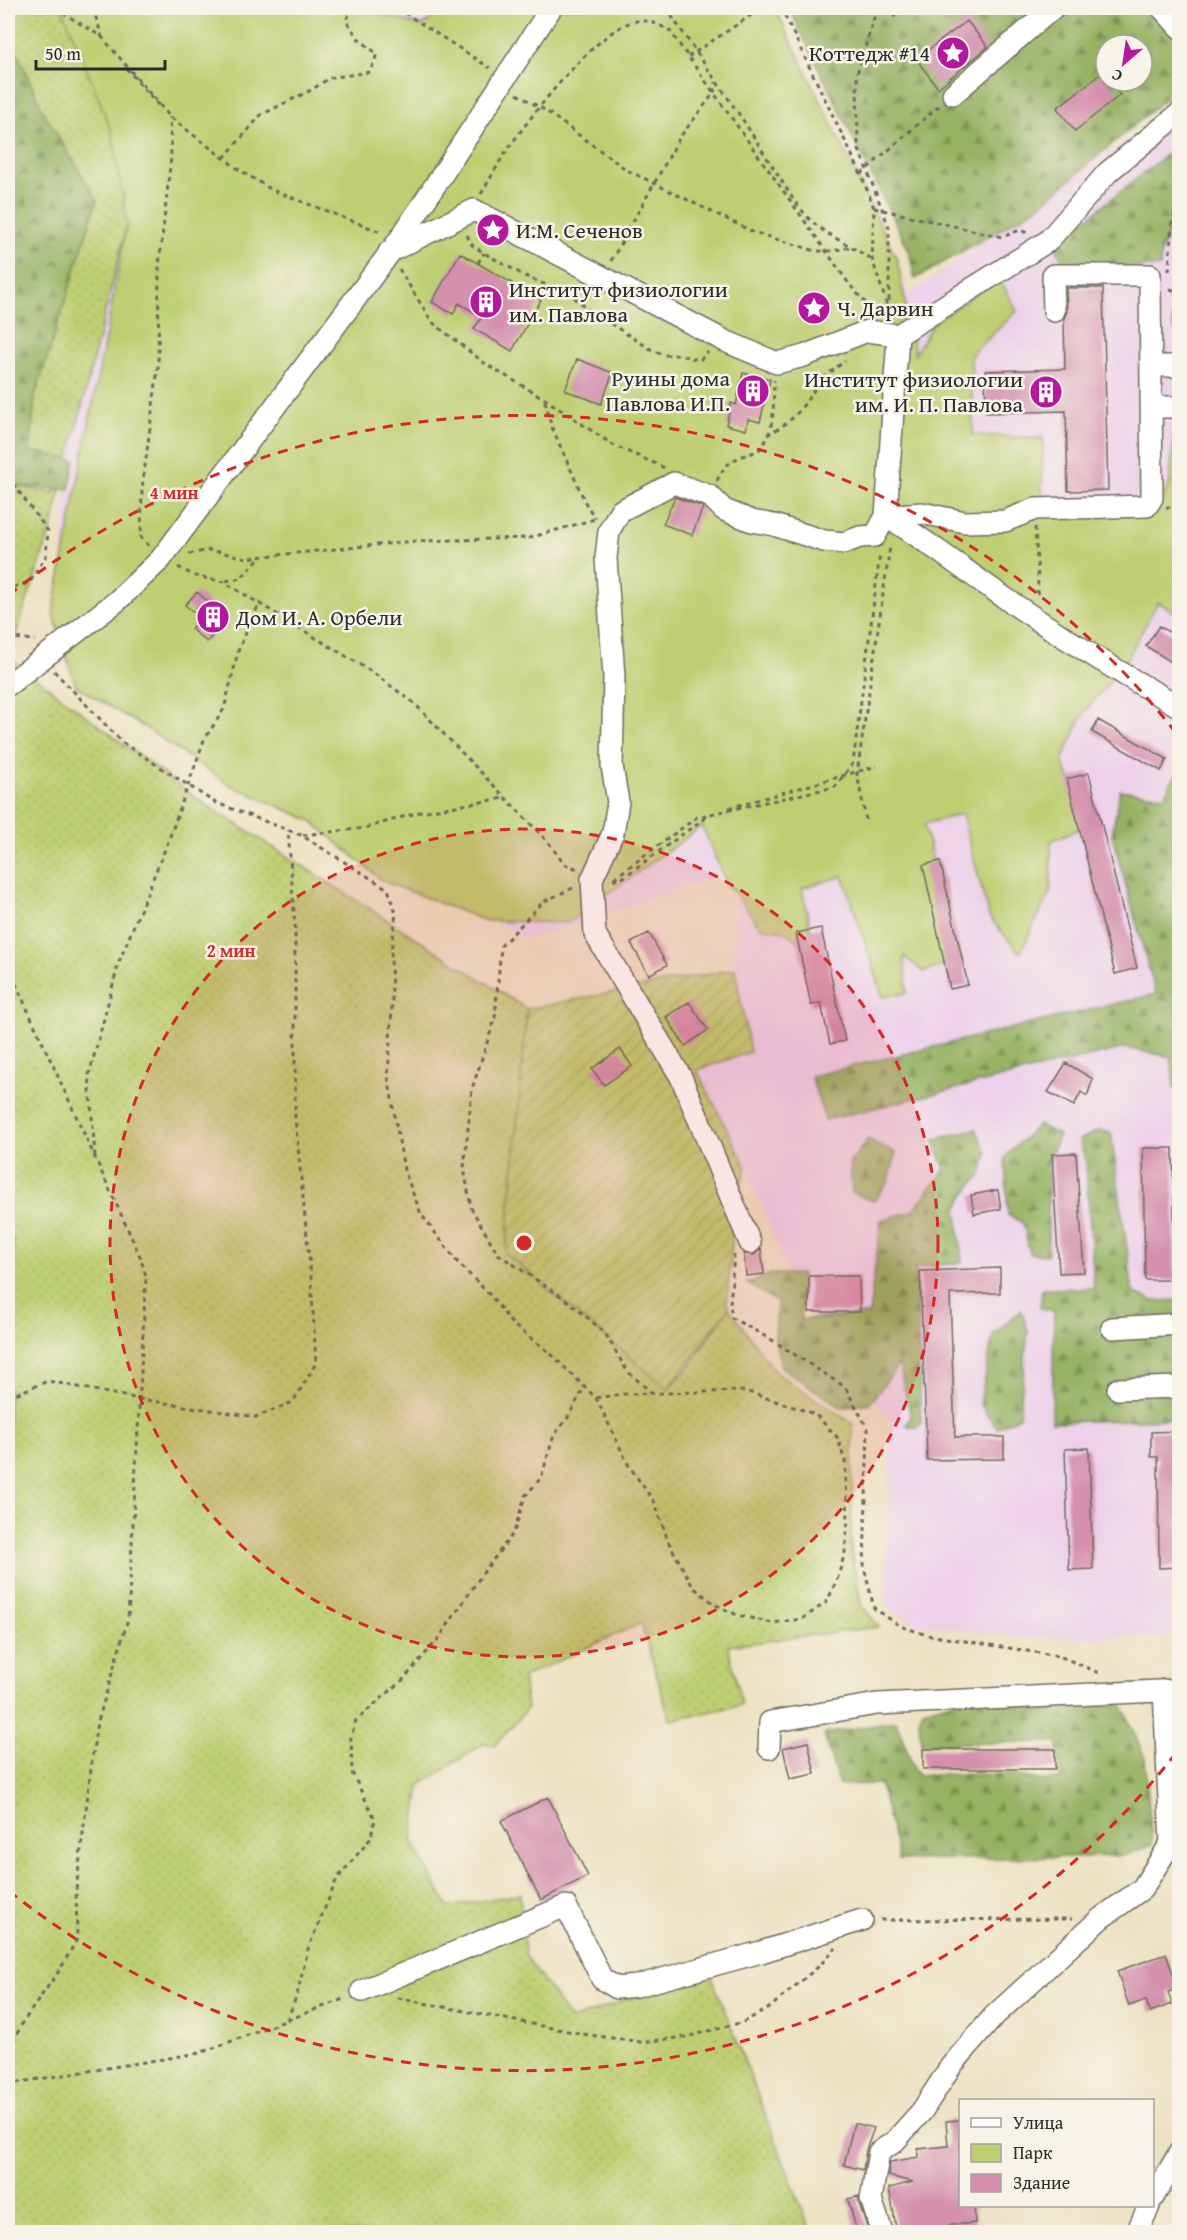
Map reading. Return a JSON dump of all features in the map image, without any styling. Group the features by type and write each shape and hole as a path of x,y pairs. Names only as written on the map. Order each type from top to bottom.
{"street":[{"path":"8,685 117,601 160,559 395,246 551,8"},
{"path":"953,94 1053,8"},
{"path":"1162,8 1179,28"},
{"path":"395,246 474,210 716,336 777,363 804,356 867,331 892,333 1044,244 1108,172 1179,113"},
{"path":"1044,244 1053,275 1054,311"},
{"path":"885,519 922,513 965,522 1005,520 1035,509 1147,506 1152,498 1150,275 1053,275"},
{"path":"743,1245 681,1077 595,934 601,878 613,833 618,802 612,766 614,677 606,558 609,531 620,511 674,483 710,496 724,510 752,521 774,525 824,542 844,543 860,537 875,536 885,519 892,333"},
{"path":"1151,366 1179,366"},
{"path":"1152,407 1179,407"},
{"path":"885,519 926,540 985,584 1125,676 1179,707"},
{"path":"1112,1328 1179,1324"},
{"path":"1118,1389 1179,1387"},
{"path":"769,1748 770,1722 877,1704 1172,1690 1175,1849 1142,1889 1101,1918 994,2016 951,2066 922,2111 894,2142 879,2152 871,2199 882,2232"},
{"path":"362,1991 566,1906 602,1978 617,1988 637,1986 750,1955 862,1920"},
{"path":"1154,2196 1179,2152"},
{"path":"1137,2232 1148,2207"}],"path":[{"path":"55,8 102,37"},
{"path":"93,8 102,37 150,99 170,117 224,158 272,190 395,246 432,322 488,365 545,399 613,445 666,468 674,483"},
{"path":"224,158 261,115 313,89 329,78 370,72 377,54 358,38 346,20 353,8"},
{"path":"397,8 489,68 499,86 541,108 627,170 655,185 753,232 816,251 851,247"},
{"path":"666,8 795,202 810,220 825,232 872,259"},
{"path":"688,57 762,8"},
{"path":"781,8 861,174 874,208 872,259 892,333"},
{"path":"877,8 857,74 858,147 889,227 892,333"},
{"path":"894,17 905,8"},
{"path":"477,202 510,147 567,74 590,50 617,28 636,21 657,23 670,31 850,285 892,333"},
{"path":"603,278 680,137 714,93 716,80"},
{"path":"861,174 953,94"},
{"path":"170,117 171,157 159,266 158,368 142,488 141,537 160,559 195,576 224,582 372,672 414,704 549,843 564,864 601,878 621,879 710,814 857,774 878,766"},
{"path":"874,208 1002,237 1020,230 1044,244"},
{"path":"454,220 462,227 472,245 484,253 525,276 574,297 589,310 652,350 665,355 679,355 700,360 708,353 716,336"},
{"path":"478,263 484,253"},
{"path":"767,435 796,416 817,386 846,360 867,331"},
{"path":"710,496 722,470 732,460 759,451 771,425 777,363"},
{"path":"545,399 551,425 598,529"},
{"path":"8,477 48,531 46,556 30,582 14,587 8,586"},
{"path":"1029,613 1037,599 1035,509"},
{"path":"160,559 210,550 247,558 416,541 528,538 620,511"},
{"path":"866,820 857,774 892,532 885,519"},
{"path":"710,814 835,787 853,763 885,519"},
{"path":"224,582 242,578 260,557"},
{"path":"95,1158 89,1075 119,962 168,842 204,740 224,709 239,648 260,602"},
{"path":"8,640 12,638 35,640 57,676 123,743 214,802 301,835 388,888 396,914 391,952 392,1006 388,1076 404,1170 421,1214 458,1263 492,1298 512,1324 549,1352 596,1398 629,1466 655,1503 668,1541 693,1587 716,1605 737,1615 772,1623 802,1619 827,1602 838,1577 845,1552 848,1519 845,1461 837,1437 815,1414 745,1391 624,1394 596,1398"},
{"path":"301,835 365,828 420,812 505,798"},
{"path":"8,1397 48,1381 140,1399 255,1417 293,1402 316,1363 311,1277 295,1118 295,926 288,830"},
{"path":"601,878 543,902 501,946 495,1018 472,1089 464,1168 471,1208 498,1254 568,1301 605,1333 627,1371 654,1395"},
{"path":"8,967 140,1256 146,1276 128,1619 96,1728 76,1890 77,1939 61,1968 23,2022 8,2052"},
{"path":"743,1245 730,1305 732,1318 845,1387 868,1428 864,1567 874,1608 900,1626 927,1635 1059,1656 1106,1676"},
{"path":"287,2020 297,1995 308,1949 337,1879 371,1838 375,1819 352,1773 351,1737 356,1720 402,1681 439,1638 514,1532 525,1496 541,1478 554,1435 567,1419 584,1388"},
{"path":"862,1920 1101,1918"},
{"path":"394,1997 583,2034 641,2042 686,2037 743,2022 768,2009 818,1967 840,1943"},
{"path":"8,2084 201,2053 362,1991"}],"shaded area":[{"path":"86,8 749,8 910,294 1179,102 1179,1637 1027,1638 914,1624 885,1605 891,1423 798,1298 746,1167 696,1070 750,1051 735,969 734,871 525,940 58,660"}],"green space":[{"path":"8,8 69,8 112,132 127,224 51,530 8,657 8,496 16,486 54,493 58,461 30,451 35,396 97,200 45,115 8,33"},
{"path":"62,8 359,8 422,26 446,8 775,8 897,259 915,354 933,323 999,278 1017,311 971,355 973,435 1043,438 1041,515 1154,514 1170,483 1175,419 1179,419 1179,615 1158,602 1124,664 1083,714 1062,761 1090,824 1051,841 1051,890 1020,953 989,917 962,814 924,824 957,961 923,972 904,956 907,993 883,997 843,876 802,888 816,955 784,931 760,927 724,878 702,826 568,923 486,921 383,881 310,820 230,785 144,727 76,686 53,613 127,224 112,132"},
{"path":"789,8 1179,8 1179,87 1037,208 915,279 909,251"},
{"path":"8,33 45,115 97,200 35,396 30,451 75,460 69,490 16,486 8,496"},
{"path":"1176,147 1179,209 1161,251 1160,267 1066,269 1055,244"},
{"path":"1179,246 1180,338 1172,324"},
{"path":"8,657 197,799 527,1009 506,1254 668,1389 686,1370 729,1308 775,1372 853,1424 851,1551 861,1605 879,1627 728,1646 742,1705 670,1720 641,1623 523,1677 527,1709 494,1746 483,1744 420,1785 412,1841 448,1907 520,1894 525,1955 571,2020 709,1970 811,2232 8,2232"},
{"path":"1179,769 1179,1088 1174,1088 1171,1057 1125,1048 825,1120 811,1076 1156,994 1112,835 1120,790 1164,796"},
{"path":"735,969 750,1052 697,1070 746,1167 735,1209 727,1303 729,1308 668,1389 506,1254 527,1009"},
{"path":"1038,1125 1059,1135 1048,1163 1048,1255 1030,1254 1023,1223 1008,1215 1005,1157"},
{"path":"976,1129 987,1153 981,1175 964,1195 957,1210 962,1262 916,1268 921,1423 917,1428 906,1425 911,1417 899,1364 870,1403 842,1408 781,1367 775,1339 777,1302 746,1283 771,1274 802,1274 801,1320 869,1314 881,1220 913,1211 945,1169 933,1140"},
{"path":"1100,1130 1111,1133 1133,1292 1153,1301 1179,1300 1179,1419 1052,1422 1054,1311 1040,1308 1042,1289 1094,1288 1086,1163 1079,1140"},
{"path":"868,1139 896,1153 889,1181 874,1201 852,1193 850,1162"},
{"path":"8,1236 13,1240 12,1274 8,1281"},
{"path":"1021,1310 1028,1330 1019,1417 997,1428 980,1404 993,1335"},
{"path":"988,1691 1038,1711 1121,1703 1145,1758 1152,1845 1123,1856 899,1860 880,1784 839,1785 824,1734 896,1721 914,1769 919,1775 1009,1774 1040,1780 1061,1779 1057,1742 921,1744 919,1719 923,1710"},
{"path":"1179,1705 1179,1828 1167,1706"}],"building":[{"path":"967,21 988,47 938,88 916,59"},
{"path":"1094,79 1094,93 1118,93 1120,95 1075,131 1057,108"},
{"name":"Институт физиологии им. Павлова","path":"460,253 541,300 512,351 474,329 482,317 459,303 453,314 432,302"},
{"name":"Институт физиологии им. И. П. Павлова","path":"1066,288 1103,288 1108,490 1068,491 1066,411 986,413 985,371 1065,369"},
{"path":"577,359 613,373 601,404 565,390"},
{"name":"Руины дома Павлова И.П.","path":"743,373 770,379 760,422 748,419 746,430 726,425 731,403 736,405"},
{"path":"675,497 703,507 692,535 663,524"},
{"name":"Дом И. А. Орбели","path":"197,592 227,618 207,642 191,629 201,618 185,605"},
{"path":"1159,626 1179,638 1179,667 1146,646"},
{"path":"1098,720 1167,759 1161,771 1092,732"},
{"path":"1089,773 1137,968 1115,974 1067,779"},
{"path":"940,861 968,985 950,989 923,865"},
{"path":"821,928 845,1041 830,1044 821,1003 811,1005 796,933"},
{"path":"649,933 667,965 649,975 631,943"},
{"path":"689,1002 708,1030 685,1046 666,1017"},
{"path":"620,1049 632,1066 604,1085 592,1069"},
{"path":"1066,1063 1093,1079 1087,1096 1081,1092 1074,1106 1048,1092"},
{"path":"1143,1148 1173,1148 1175,1280 1145,1280"},
{"path":"1076,1153 1084,1272 1059,1273 1052,1154"},
{"path":"998,1190 1001,1209 974,1214 971,1195"},
{"path":"761,1249 764,1274 746,1276 744,1254 754,1255"},
{"path":"1000,1268 1000,1293 950,1294 955,1437 1004,1437 1004,1459 927,1460 920,1271"},
{"path":"809,1276 859,1276 860,1312 809,1312"},
{"path":"1179,1431 1179,1567 1159,1568 1158,1457 1151,1457 1151,1432"},
{"path":"1089,1448 1093,1569 1069,1570 1065,1449"},
{"path":"808,1742 815,1774 790,1779 783,1748"},
{"path":"923,1749 1055,1749 1055,1769 923,1769"},
{"path":"548,1797 588,1876 541,1900 501,1821"},
{"path":"1166,1954 1178,1988 1168,1992 1172,2004 1150,2012 1146,2000 1129,2006 1117,1971"},
{"path":"959,2120 959,2207 974,2207 975,2223 949,2225 951,2232 897,2232 889,2188 913,2182 888,2176 890,2162 919,2157 918,2149 948,2146 946,2121"},
{"path":"854,2123 874,2128 866,2150 863,2170 844,2165"},
{"path":"859,2196 859,2203 869,2232 857,2232 848,2199"}],"place":[{"name":"Коттедж #14","path":"953,53"},
{"name":"И.М. Сеченов","path":"493,230"},
{"name":"Институт физиологии им. Павлова","path":"486,302"},
{"name":"Ч. Дарвин","path":"814,308"},
{"name":"Руины дома Павлова И.П.","path":"753,391"},
{"name":"Институт физиологии им. И. П. Павлова","path":"1046,392"},
{"name":"Дом И. А. Орбели","path":"213,617"}]}
